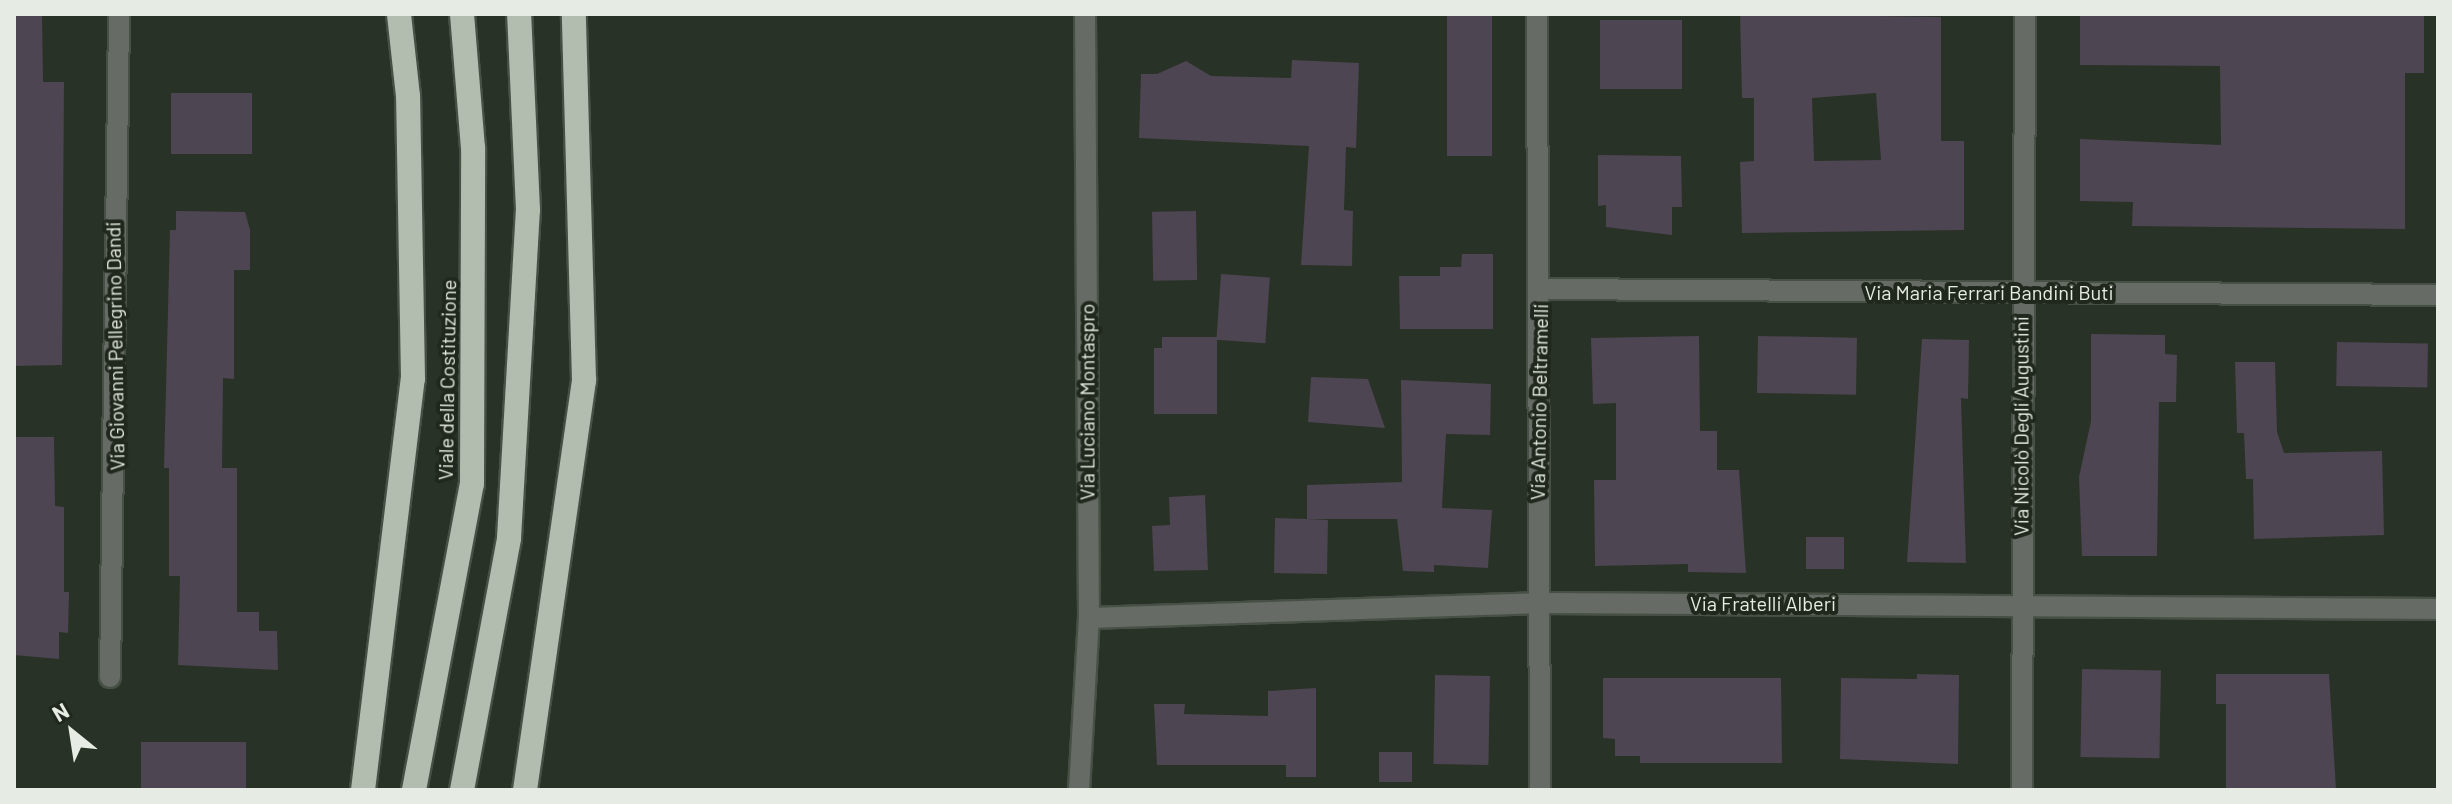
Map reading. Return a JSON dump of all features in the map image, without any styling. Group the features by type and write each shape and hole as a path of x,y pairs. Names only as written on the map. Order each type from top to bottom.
{"highway":[{"path":"363,790 413,379 408,96 399,14"},
{"name":"Viale della Costituzione","path":"414,790 472,484 473,148 462,14"},
{"path":"462,790 509,538 528,210 519,14"},
{"path":"525,790 584,380 574,14"}],"street":[{"name":"Via Giovanni Pellegrino Dandi","path":"110,677 119,14"},
{"name":"Via Luciano Montaspro","path":"1079,790 1089,618 1085,14"},
{"name":"Via Antonio Beltramelli","path":"1537,14 1541,289 1536,603 1540,790"},
{"name":"Via Nicolò Degli Augustini","path":"2022,790 2020,603 2025,14"},
{"name":"Via Maria Ferrari Bandini Buti","path":"1541,289 2438,295"},
{"name":"Via Fratelli Alberi","path":"1089,618 1536,603 2020,603 2438,609"}],"building":[{"path":"14,14 42,14 43,82 64,82 62,365 14,366"},
{"path":"1447,14 1492,14 1492,156 1447,156"},
{"path":"1740,14 1941,17 1941,141 1964,141 1964,230 1742,233 1740,162 1754,161 1754,98 1742,98","holes":["1876,93 1881,160 1814,161 1812,98"]},
{"path":"2080,14 2424,14 2424,73 2405,73 2405,229 2132,226 2133,202 2080,201 2080,139 2221,145 2220,66 2080,65"},
{"path":"1600,20 1682,20 1682,89 1600,89"},
{"path":"1292,60 1359,63 1356,148 1346,147 1344,210 1353,211 1352,266 1301,265 1309,146 1139,138 1141,74 1157,74 1186,61 1211,76 1291,78"},
{"path":"171,93 252,93 252,154 171,154"},
{"path":"1598,155 1681,156 1682,207 1672,207 1672,235 1606,227 1606,205 1598,206"},
{"path":"176,211 245,212 250,230 250,270 234,270 234,379 223,378 222,468 237,468 237,612 259,612 259,631 277,631 278,670 178,665 180,576 169,576 169,468 164,468 170,230 176,230"},
{"path":"1196,211 1197,280 1153,281 1152,212"},
{"path":"1462,254 1493,254 1493,329 1400,329 1399,276 1440,276 1440,267 1461,267"},
{"path":"1221,274 1270,277 1265,343 1216,340"},
{"path":"2091,334 2165,335 2165,354 2177,355 2176,402 2159,402 2157,556 2082,556 2079,477 2091,421"},
{"path":"1699,336 1700,431 1717,431 1717,470 1739,470 1746,573 1688,572 1688,564 1595,566 1594,480 1616,480 1616,403 1593,404 1591,338"},
{"path":"1758,336 1857,338 1856,395 1757,393"},
{"path":"1162,337 1217,337 1217,414 1154,414 1154,348 1162,348"},
{"path":"1922,339 1969,340 1968,399 1961,398 1966,563 1907,562"},
{"path":"2337,342 2428,344 2427,388 2336,386"},
{"path":"2235,362 2275,362 2277,432 2284,453 2382,451 2384,535 2254,539 2253,479 2246,479 2244,433 2237,433"},
{"path":"1311,377 1368,379 1385,428 1308,422"},
{"path":"1401,380 1491,384 1490,435 1446,434 1442,508 1492,510 1488,568 1434,565 1434,572 1403,571 1397,519 1307,519 1307,485 1402,482"},
{"path":"14,437 54,437 55,506 64,507 64,592 69,592 68,633 59,632 59,659 14,655"},
{"path":"1205,495 1208,570 1154,571 1152,526 1170,525 1169,497"},
{"path":"1275,518 1328,520 1327,574 1274,573"},
{"path":"1806,537 1844,537 1844,569 1806,569"},
{"path":"2082,669 2161,670 2159,758 2080,757"},
{"path":"1917,674 1959,675 1958,764 1840,759 1841,678 1917,679"},
{"path":"2216,674 2329,674 2336,790 2226,790 2226,704 2216,704"},
{"path":"1435,675 1490,676 1488,765 1433,764"},
{"path":"1603,678 1781,678 1782,763 1640,763 1640,756 1615,756 1615,739 1603,738"},
{"path":"1316,688 1316,777 1286,777 1286,765 1157,765 1154,704 1185,704 1184,714 1268,716 1268,691"},
{"path":"141,742 246,742 246,790 141,790"},
{"path":"1379,752 1412,752 1412,782 1379,782"}]}
